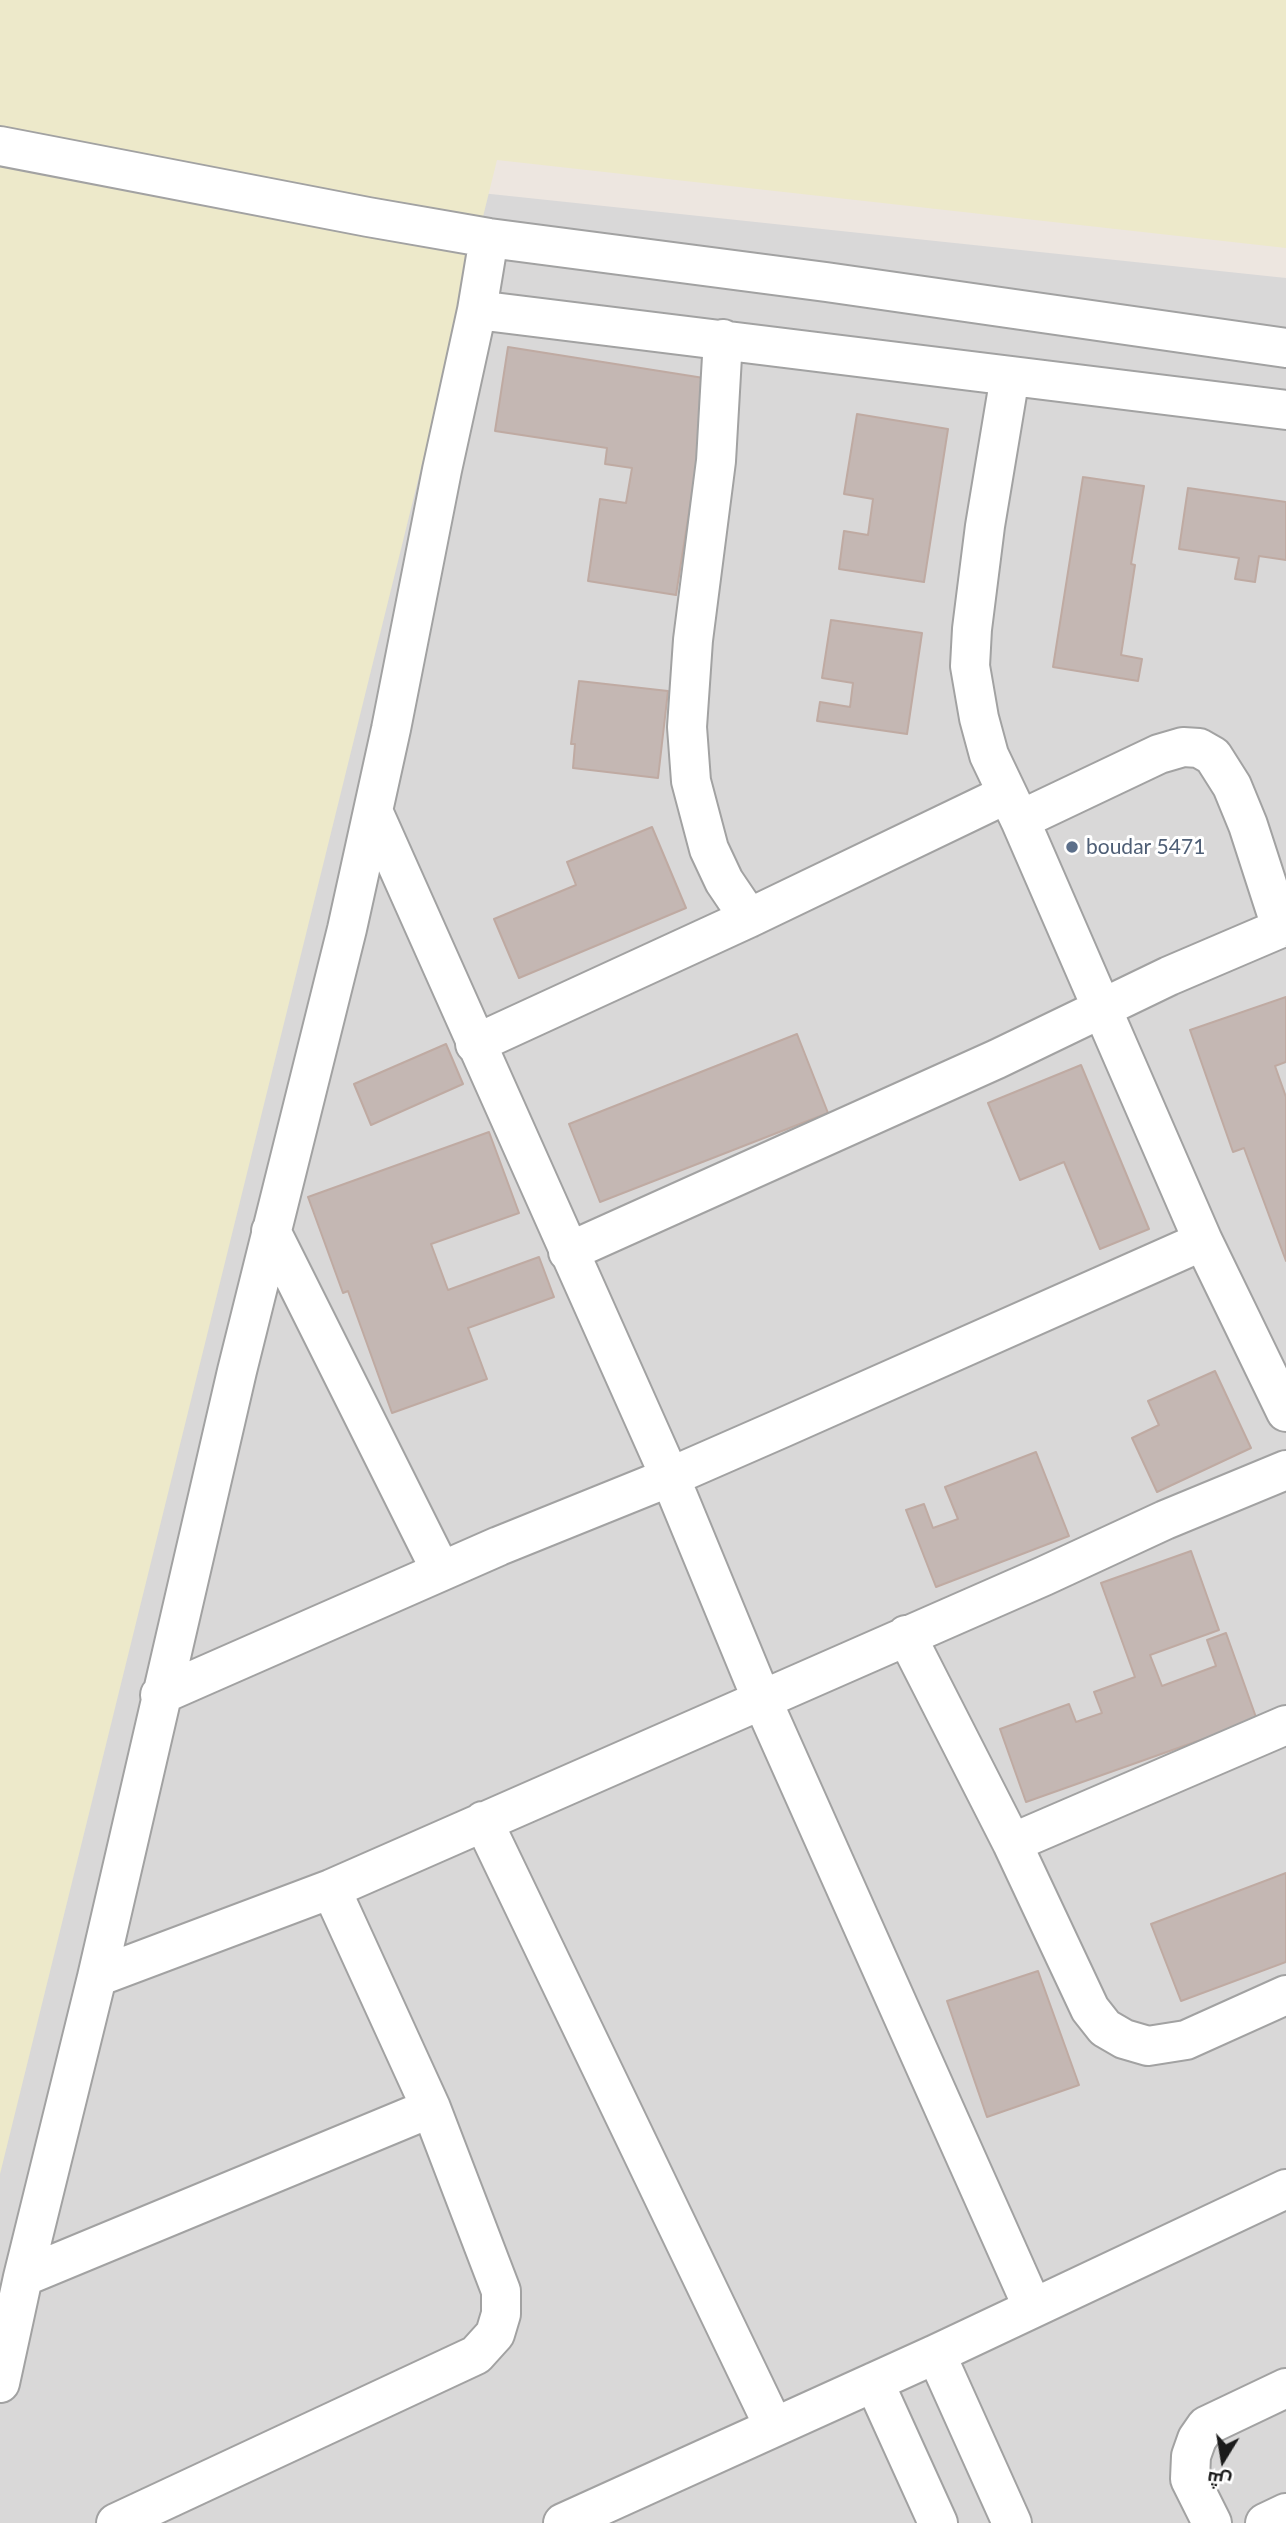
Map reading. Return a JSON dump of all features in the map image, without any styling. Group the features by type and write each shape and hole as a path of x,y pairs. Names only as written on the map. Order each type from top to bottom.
{"street":[{"path":"0,146 368,218 489,238 826,282 1286,348"},
{"path":"0,2384 23,2277 97,1977 160,1695 373,811 477,310 489,238"},
{"path":"477,310 1286,410"},
{"path":"723,339 716,461 693,640 687,727 691,781 709,849 724,881 749,918"},
{"path":"1010,376 985,526 970,666 979,718 989,755 1203,1241 1283,1396"},
{"path":"475,1044 749,918 1013,807 1147,759 1183,747 1199,748 1213,757 1232,786 1284,927 1169,976 1103,1009 568,1252"},
{"path":"373,811 670,1477 762,1700 1033,2308"},
{"path":"271,1231 441,1571"},
{"path":"160,1695 441,1571 670,1477 1203,1241"},
{"path":"97,1977 331,1889 1165,1520 1286,1471"},
{"path":"906,1635 1012,1843 1090,2009 1105,2028 1124,2039 1147,2046 1186,2040 1286,1996"},
{"path":"1012,1843 1286,1726"},
{"path":"483,1821 774,2427"},
{"path":"116,2523 476,2355 495,2334 501,2314 501,2291 431,2108 331,1889"},
{"path":"23,2277 431,2108"},
{"path":"563,2523 936,2354 1286,2189"},
{"path":"936,2354 1012,2523"},
{"path":"874,2382 938,2523"},
{"path":"1212,2523 1190,2479 1197,2440 1206,2426 1286,2388"},
{"path":"1265,2523 1286,2513"}],"shaded area":[{"path":"0,0 1286,0 1286,248 497,160 0,2174"},
{"path":"481,193 1286,278 1286,2523 0,2523 0,2104"}],"building":[{"path":"508,347 710,379 676,595 588,581 600,499 626,503 632,468 605,464 607,448 495,431"},
{"path":"857,414 948,429 924,582 839,569 844,531 868,535 873,499 844,494"},
{"path":"1083,477 1144,486 1131,564 1135,565 1121,655 1142,659 1138,681 1053,667"},
{"path":"1188,488 1286,502 1286,560 1259,556 1255,582 1235,579 1239,558 1179,549"},
{"path":"831,620 922,633 907,734 817,721 820,702 850,707 853,683 822,678"},
{"path":"579,681 668,691 658,778 573,768 575,744 571,744"},
{"path":"652,827 686,908 519,978 494,919 576,885 567,862"},
{"path":"1286,997 1286,1062 1275,1066 1286,1097 1286,1261 1244,1148 1233,1152 1190,1030"},
{"path":"797,1034 828,1113 600,1202 569,1124"},
{"path":"446,1044 463,1084 371,1125 354,1084"},
{"path":"1081,1065 1149,1229 1100,1249 1064,1162 1020,1180 988,1103"},
{"path":"489,1132 519,1213 431,1244 448,1290 539,1257 554,1297 468,1328 487,1379 392,1413 348,1291 343,1293 308,1197"},
{"path":"1215,1371 1251,1448 1157,1492 1132,1438 1159,1425 1148,1401"},
{"path":"1036,1452 1069,1536 936,1587 906,1510 924,1504 933,1528 958,1519 945,1487"},
{"path":"1191,1551 1219,1630 1150,1655 1162,1686 1216,1666 1207,1640 1226,1633 1257,1720 1026,1802 1000,1729 1069,1704 1076,1722 1102,1713 1094,1692 1135,1677 1101,1583"},
{"path":"1286,1873 1286,1962 1181,2001 1151,1924"},
{"path":"1038,1971 1079,2085 987,2117 947,2001"}],"place":[{"name":"boudar 5471","path":"1072,847"}]}
